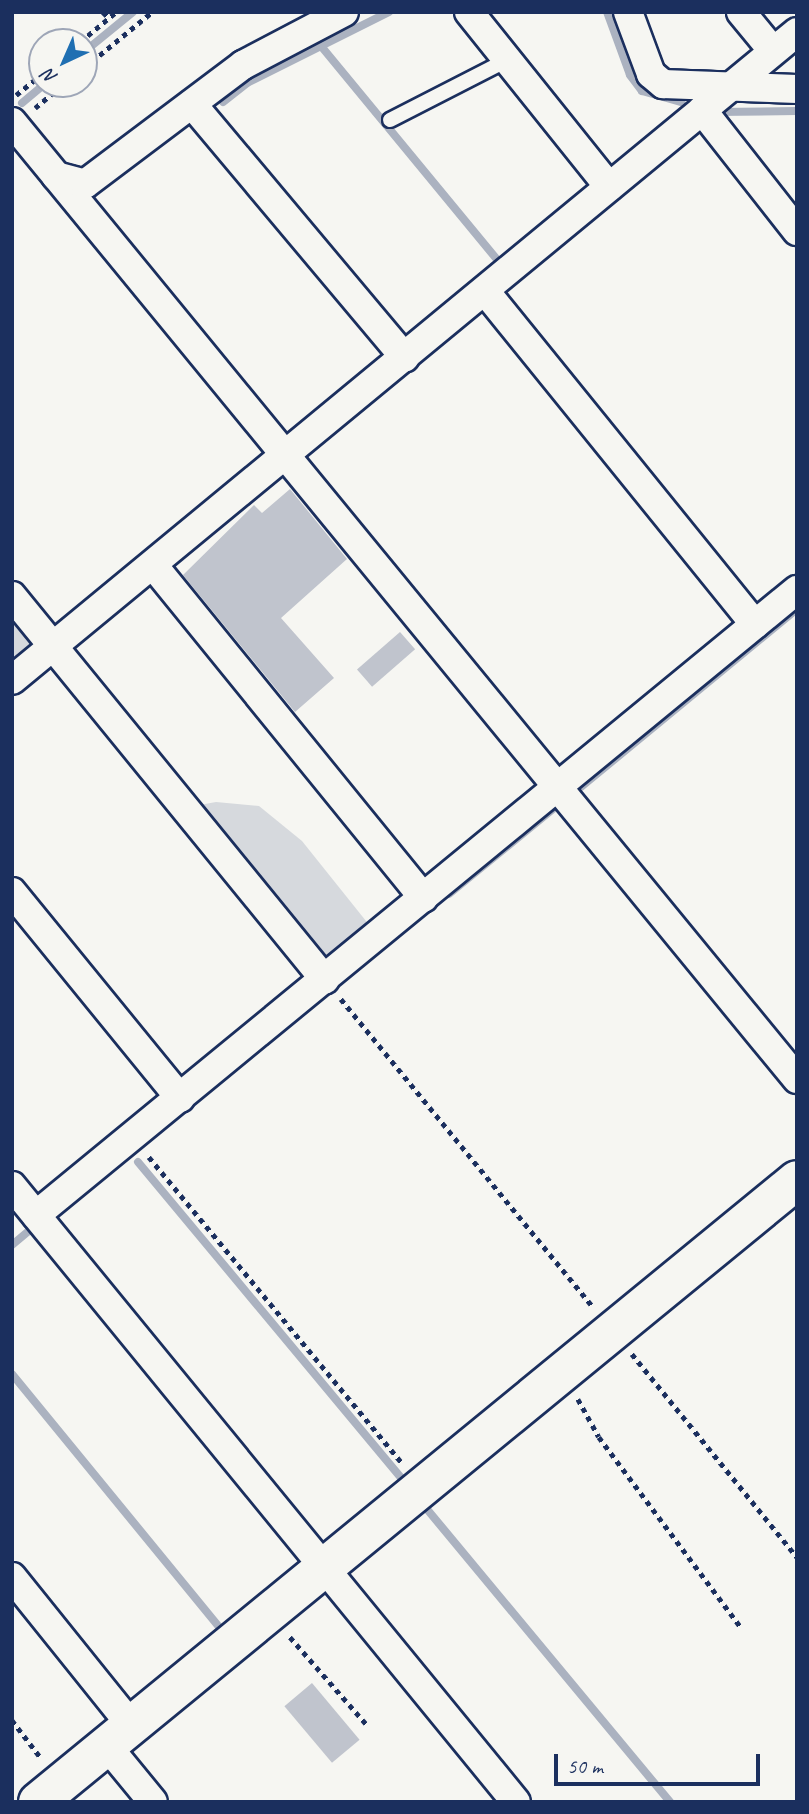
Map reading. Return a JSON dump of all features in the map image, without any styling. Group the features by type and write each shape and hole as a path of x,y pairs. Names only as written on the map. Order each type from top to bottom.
{"street":[{"path":"56,176 86,184 243,65 344,12"},
{"path":"468,12 609,187"},
{"path":"628,12 651,74 663,84 797,89"},
{"path":"741,12 773,51"},
{"path":"12,680 287,456 797,32"},
{"path":"192,104 405,358"},
{"path":"702,110 797,231"},
{"path":"13,115 56,176 797,1079"},
{"path":"485,291 755,625"},
{"path":"153,565 424,898"},
{"path":"36,1216 180,1098 330,987 424,898 797,590"},
{"path":"12,596 330,987"},
{"path":"12,892 180,1098"},
{"path":"49,1793 797,1180"},
{"path":"12,1186 516,1802"},
{"path":"12,1577 119,1736 153,1802"}],"lane":[{"path":"390,120 507,60"}],"path":[{"path":"103,12 109,18"},
{"path":"97,28 116,12"},
{"path":"98,56 152,12"},
{"path":"13,115 28,94"},
{"path":"13,115 41,98"},
{"path":"330,987 797,1557"},
{"path":"143,1150 423,1488"},
{"path":"564,1371 598,1437 740,1626"},
{"path":"269,1614 368,1726"},
{"path":"12,1720 49,1793"}],"shaded area":[{"path":"12,610 37,641 12,668"},
{"path":"216,802 259,806 302,841 374,931 331,965 194,806"}],"building":[{"path":"290,489 347,559 281,618 334,678 295,712 183,575 254,505 262,513"},
{"path":"400,632 415,649 372,687 357,669"},
{"path":"312,1683 360,1740 332,1763 284,1706"}],"waterway":[{"path":"98,41 133,12"},
{"path":"223,102 247,83 389,12"},
{"path":"607,12 630,75 642,91 681,102"},
{"path":"321,46 499,262"},
{"path":"22,103 28,98"},
{"path":"717,112 797,111"},
{"path":"581,787 797,609"},
{"path":"449,894 553,809"},
{"path":"138,1162 403,1480"},
{"path":"12,1245 35,1226"},
{"path":"12,1374 219,1627"},
{"path":"426,1508 670,1802"}]}
